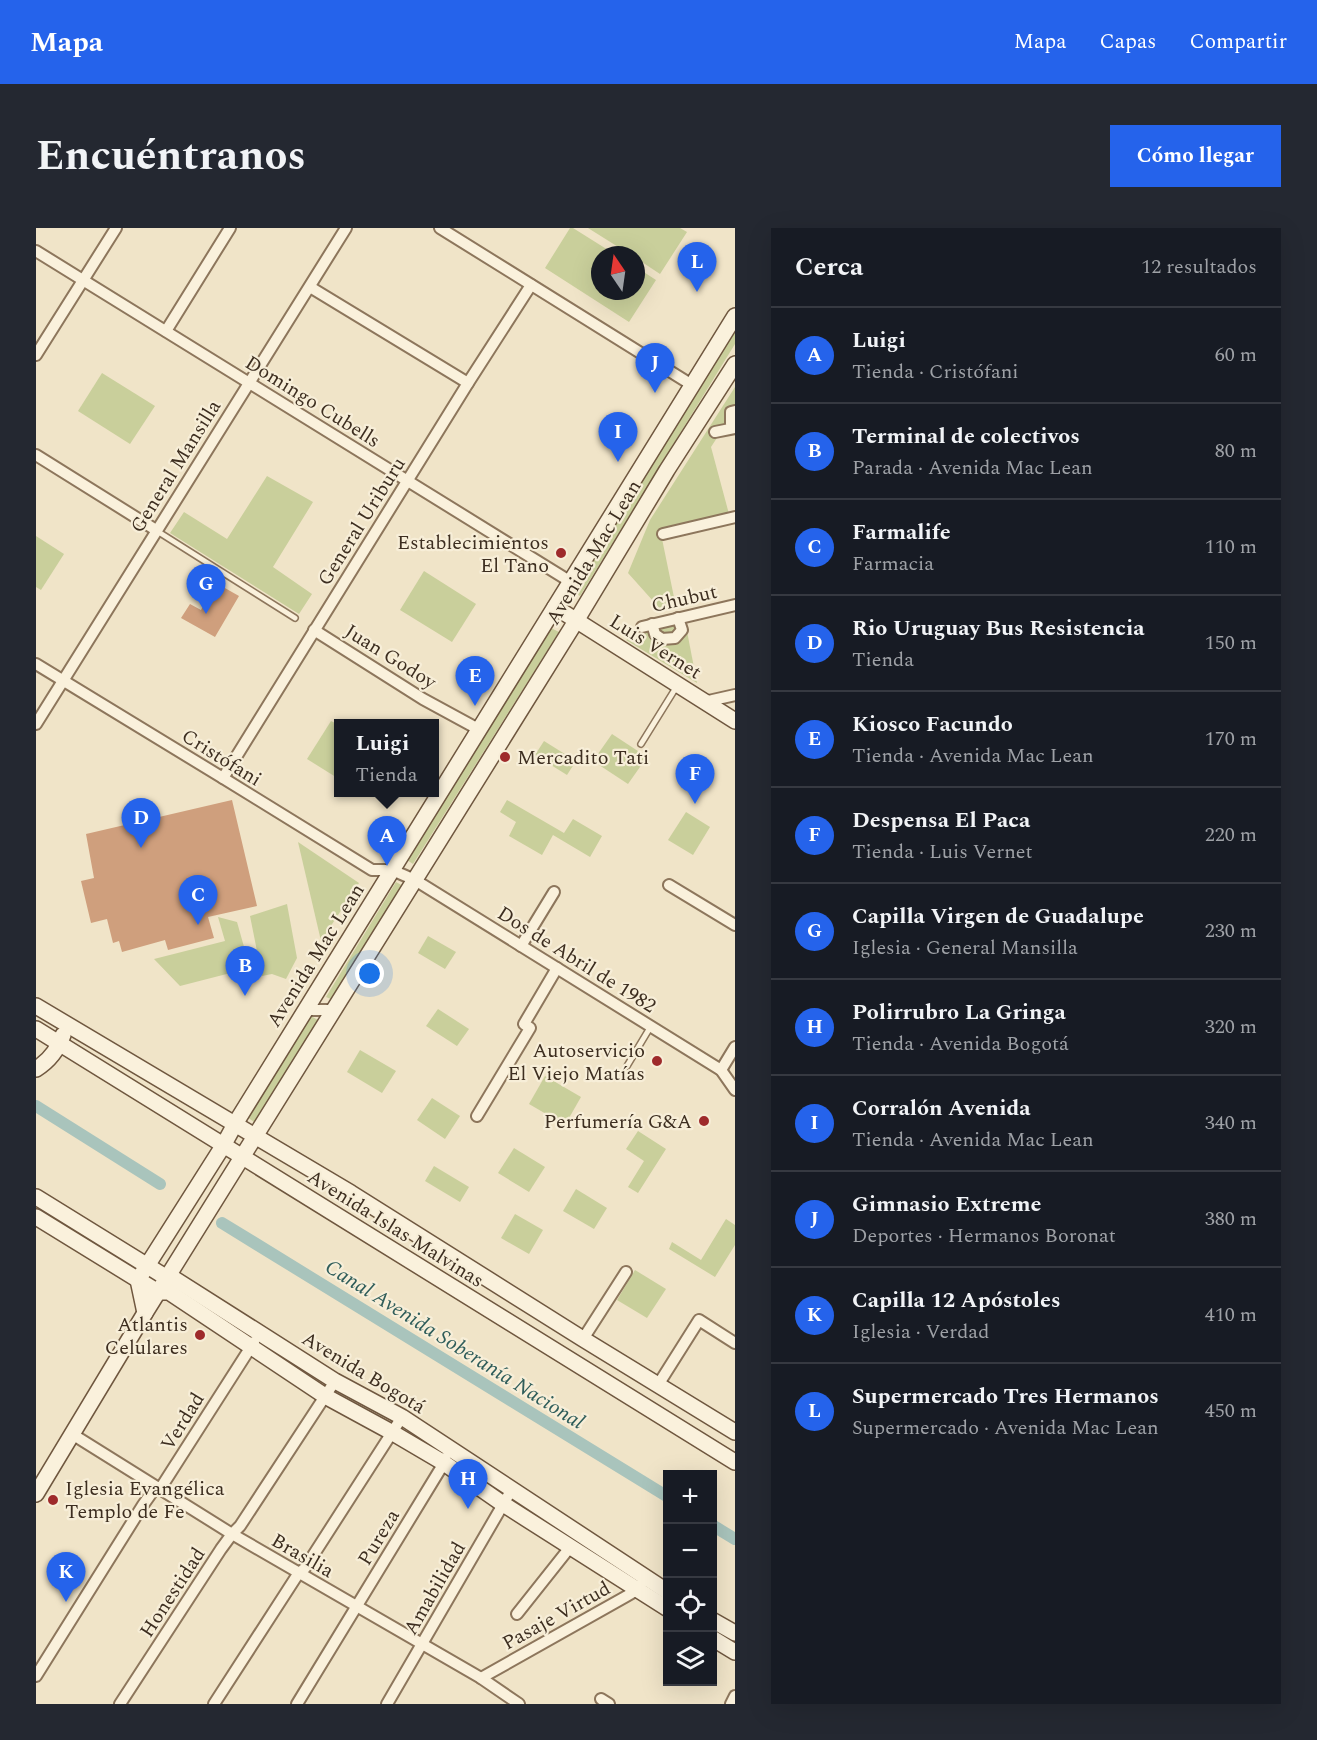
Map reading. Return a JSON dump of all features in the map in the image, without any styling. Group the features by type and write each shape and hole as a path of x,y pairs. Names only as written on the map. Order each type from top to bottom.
{"main road":[{"name":"Avenida Mac Lean","path":"439,795 735,316"},
{"name":"Avenida Mac Lean","path":"36,1494 145,1313 735,364"},
{"name":"Luis Vernet","path":"555,607 735,720"},
{"name":"Avenida Mac Lean","path":"138,1280 438,797"},
{"name":"Avenida Islas Malvinas","path":"36,1006 351,1193 735,1432"},
{"path":"36,1069 46,1063 60,1044 67,1025"},
{"name":"Avenida Islas Malvinas","path":"36,1029 735,1462"},
{"name":"Avenida Bogotá","path":"36,1197 167,1278 173,1278 256,1339 325,1396 393,1433 512,1489 641,1584 663,1604"},
{"name":"Avenida Bogotá","path":"36,1217 158,1292 170,1292 402,1417 503,1504 571,1546 641,1584 663,1591"},
{"path":"138,1280 145,1313"},
{"path":"717,1623 735,1633"},
{"path":"717,1641 735,1652"}],"street":[{"path":"36,355 116,228"},
{"path":"166,331 230,228"},
{"name":"General Mansilla","path":"36,724 346,228"},
{"path":"440,228 692,385"},
{"name":"Domingo Cubells","path":"36,251 571,582"},
{"name":"General Uriburu","path":"223,778 407,480 531,285"},
{"path":"310,287 468,383"},
{"path":"735,411 731,412 731,424 735,428"},
{"path":"715,432 735,428"},
{"path":"36,455 156,530"},
{"path":"663,534 735,517"},
{"name":"Chubut","path":"678,618 682,630 675,638 662,639 647,625 735,605"},
{"name":"Juan Godoy","path":"314,630 423,699 480,730"},
{"name":"Cristófani","path":"36,664 372,870 392,870"},
{"path":"704,702 735,694"},
{"name":"Dos de Abril de 1982","path":"392,870 415,880 721,1070 735,1090"},
{"path":"669,885 735,925"},
{"path":"521,946 554,892"},
{"path":"477,1116 530,1028 524,1024 557,968"},
{"path":"306,1010 334,1010"},
{"path":"721,1070 735,1047"},
{"path":"583,1339 626,1272"},
{"path":"658,1385 699,1320 735,1342"},
{"name":"Verdad","path":"36,1676 155,1488 162,1486 256,1339"},
{"name":"Honestidad","path":"120,1704 335,1381"},
{"path":"214,1704 402,1417"},
{"name":"Brasilia","path":"72,1434 155,1488 298,1574 481,1678 519,1704"},
{"name":"Pureza","path":"297,1704 446,1456"},
{"name":"Amabilidad","path":"387,1704 512,1489"},
{"path":"517,1614 571,1546"},
{"name":"Pasaje Virtud","path":"481,1678 641,1584"},
{"path":"731,1704 735,1696"}],"lane":[{"path":"156,530 295,618"},
{"path":"641,744 677,685"},
{"path":"627,1066 651,1026"}],"green space":[{"path":"570,228 602,246 591,246 591,298 545,268"},
{"path":"588,228 680,228 687,232 660,274 645,264 645,246 617,246"},
{"path":"645,273 656,280 645,297"},
{"path":"595,300 643,300 629,322"},
{"path":"735,330 735,344 580,596 574,592"},
{"path":"102,373 155,406 130,444 78,411"},
{"path":"735,387 735,419 728,421 711,447 729,514 660,529 676,607 662,611 628,573 650,520"},
{"path":"267,476 313,502 273,567 312,594 299,614 170,533 184,512 227,539"},
{"path":"36,536 64,554 41,590 36,587"},
{"path":"424,571 476,604 452,642 400,610"},
{"path":"685,621 697,683 626,640 647,628"},
{"path":"549,627 559,632 413,864 407,860"},
{"path":"331,721 334,722 334,776 307,759"},
{"path":"612,734 647,757 628,784 593,761"},
{"path":"544,741 576,761 567,775 535,755"},
{"path":"507,800 564,833 573,819 602,836 590,857 553,835 542,855 509,836 516,822 500,812"},
{"path":"686,812 710,827 693,855 668,840"},
{"path":"298,842 359,883 321,941"},
{"path":"396,882 403,886 333,1000 326,997"},
{"path":"287,904 297,958 286,979 272,974 262,976 250,916"},
{"path":"218,917 237,922 250,968 180,986 154,959 225,941"},
{"path":"428,936 456,952 445,969 418,953"},
{"path":"438,1009 469,1029 457,1046 426,1026"},
{"path":"309,1015 318,1020 254,1122 246,1116"},
{"path":"360,1050 396,1071 382,1093 347,1072"},
{"path":"545,1076 581,1097 565,1125 529,1104"},
{"path":"432,1098 460,1116 445,1139 417,1120"},
{"path":"638,1131 666,1149 638,1193 628,1187 644,1161 626,1149"},
{"path":"514,1148 545,1167 529,1192 498,1173"},
{"path":"434,1166 469,1187 460,1202 425,1181"},
{"path":"576,1189 607,1208 594,1229 563,1211"},
{"path":"515,1214 543,1230 529,1254 501,1238"},
{"path":"726,1219 735,1225 735,1245 715,1277 669,1249 672,1242 701,1260"},
{"path":"635,1270 666,1289 647,1318 617,1300"}],"building":[{"path":"216,583 239,596 215,637 181,618 190,604 201,610"},
{"path":"232,800 257,906 208,917 214,938 168,950 165,940 122,952 119,941 113,943 107,919 91,923 81,881 94,878 86,834"}],"waterway":[{"name":"Canal Avenida Soberanía Nacional","path":"36,1106 160,1184"},
{"name":"Canal Avenida Soberanía Nacional","path":"222,1223 663,1494"},
{"name":"Canal Avenida Soberanía Nacional","path":"717,1528 735,1539"}],"place":[{"name":"Supermercado Tres Hermanos","path":"697,292"},
{"name":"Gimnasio Extreme","path":"655,393"},
{"name":"Corralón Avenida","path":"618,462"},
{"name":"Establecimientos El Tano","path":"561,553"},
{"name":"Capilla Virgen de Guadalupe","path":"206,614"},
{"name":"Kiosco Facundo","path":"475,706"},
{"name":"Mercadito Tati","path":"505,757"},
{"name":"Despensa El Paca","path":"695,804"},
{"name":"Rio Uruguay Bus Resistencia","path":"141,848"},
{"name":"Luigi","path":"387,866"},
{"name":"Farmalife","path":"198,925"},
{"name":"Terminal de colectivos","path":"245,996"},
{"name":"Autoservicio El Viejo Matías","path":"657,1061"},
{"name":"Perfumería G&A","path":"704,1121"},
{"name":"Atlantis Celulares","path":"200,1335"},
{"name":"Iglesia Evangélica Templo de Fe","path":"53,1500"},
{"name":"Polirrubro La Gringa","path":"468,1509"},
{"name":"Capilla 12 Apóstoles","path":"66,1602"}]}
